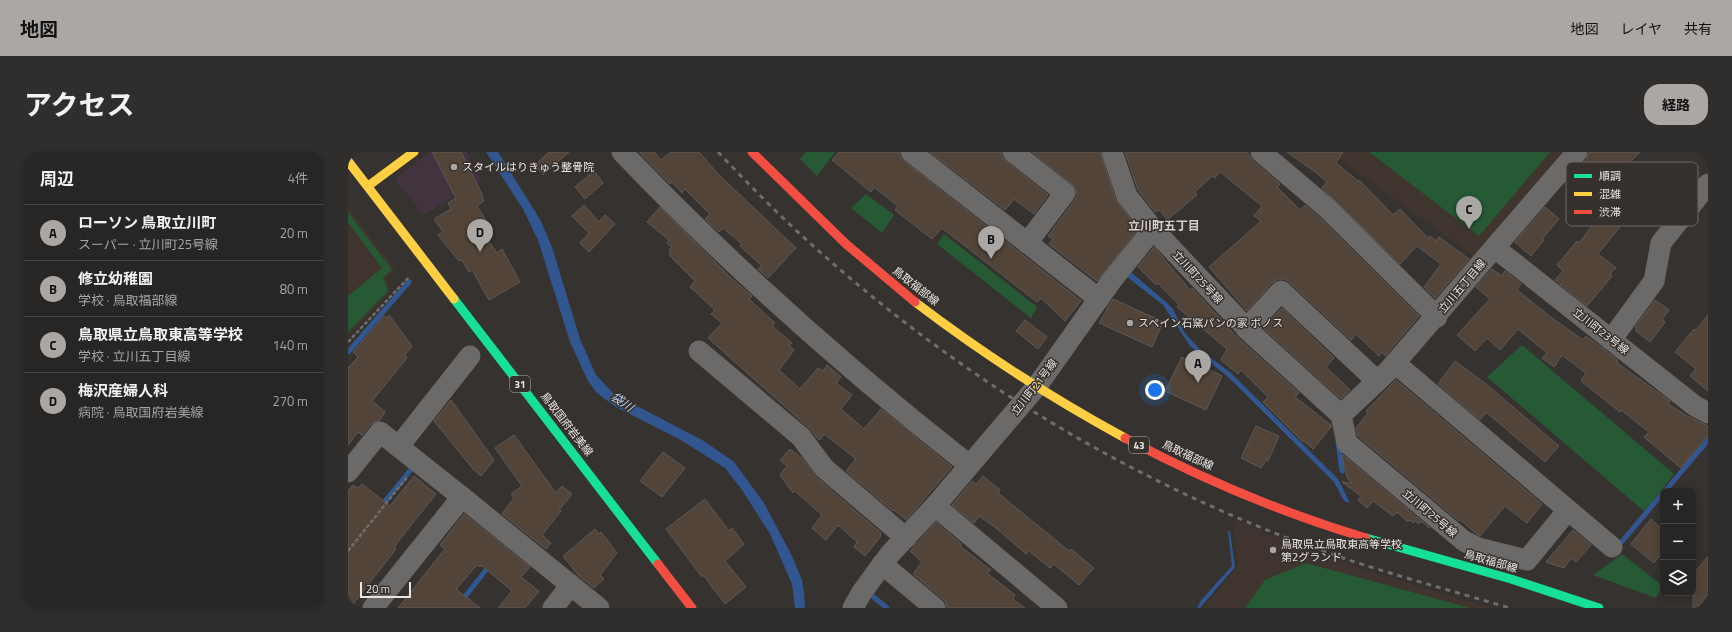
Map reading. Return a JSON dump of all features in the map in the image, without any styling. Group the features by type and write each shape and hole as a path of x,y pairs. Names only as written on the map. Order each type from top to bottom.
{"main road":[{"path":"368,186 414,152"},
{"name":"鳥取福部線","path":"752,152 836,236 906,295 989,356 1122,437 1233,489 1283,510 1361,536 1511,579 1599,608"},
{"name":"鳥取国府岩美線","path":"348,160 685,605"}],"street":[{"path":"622,152 680,213 808,331 902,412 969,465"},
{"path":"911,152 1098,298"},
{"path":"1013,152 1065,193 1027,243"},
{"path":"1112,152 1128,196 1153,229"},
{"path":"1261,152 1327,208 1436,317"},
{"name":"立川五丁目線","path":"1568,162 1577,152"},
{"name":"立川五丁目線","path":"1341,415 1395,363 1566,165"},
{"path":"1698,197 1708,184"},
{"path":"1611,340 1654,281 1661,243 1675,226"},
{"name":"立川町21号線","path":"853,608 862,592 882,564 935,506 1038,386 1098,298 1153,229"},
{"name":"立川町25号線","path":"1153,229 1246,329 1341,415 1347,443 1464,541 1478,548 1526,560"},
{"name":"立川町23号線","path":"1495,248 1695,406 1708,413"},
{"path":"1246,329 1281,291 1377,381"},
{"path":"699,351 801,437 824,468 906,538"},
{"path":"399,446 470,356"},
{"path":"1395,363 1612,547"},
{"path":"348,472 380,432 599,608"},
{"path":"373,608 462,497"},
{"path":"935,506 1057,608"},
{"path":"1511,579 1521,569 1526,560 1568,510"},
{"path":"882,564 935,608"},
{"path":"553,608 571,585"}],"path":[{"path":"348,342 409,277"},
{"path":"348,551 419,462"}],"shaded area":[{"path":"429,152 467,152 481,181 423,215 395,179"},
{"path":"1330,152 1568,152 1476,258"},
{"path":"348,207 396,270 385,278 391,291 348,337"},
{"name":"鳥取県立鳥取東高等学校 第2グランド","path":"1235,521 1239,521 1265,533 1366,570 1490,608 1203,608 1238,566 1233,523"}],"green space":[{"path":"806,152 835,152 817,176 800,159"},
{"path":"1369,152 1550,152 1479,236"},
{"path":"866,194 894,215 882,233 851,208"},
{"path":"348,212 392,270 383,277 388,291 348,332 348,296 382,268 348,222"},
{"path":"944,234 1037,307 1031,318 937,244"},
{"path":"1522,345 1674,474 1663,488 1660,488 1660,492 1645,512 1487,377"},
{"path":"1622,554 1660,584 1660,591 1656,598 1593,575"},
{"path":"1306,563 1470,608 1245,608 1265,580"}],"water":[{"name":"袋川","path":"486,152 498,152 541,221 553,250 580,339 596,375 614,394 704,441 734,462 764,503 792,556 802,580 805,608 795,608 792,584 770,534 742,490 725,468 679,439 614,406 596,392 588,381 570,342 538,240 523,209"},
{"path":"1126,268 1173,309 1184,332 1203,352 1231,373 1338,479 1350,503 1344,501 1334,482 1227,376 1190,346 1163,305 1122,273"},
{"path":"1228,531 1230,531 1235,567 1200,608 1197,608 1202,599 1232,566"}],"building":[{"path":"432,152 461,152 483,196 484,201 477,206 490,227 483,233 497,253 502,249 520,282 489,300 472,270 469,272 462,260 459,261 438,235 443,232 434,219 451,209 448,203 456,198"},
{"path":"549,152 569,152 543,175 535,165"},
{"path":"639,152 654,152 661,160 671,152 699,152 718,174 796,248 768,278 758,269 762,266 740,246 742,244 723,228 719,232 705,219 710,214 685,189 682,193 672,182 670,184"},
{"path":"839,152 899,152 900,157 904,161 1081,301 1065,321 1041,298 1037,302 942,228 932,239 895,210 898,206 874,187 871,192 832,160"},
{"path":"930,152 1001,152 1002,157 1006,161 1048,195 1034,214 1014,199 1005,210"},
{"path":"1032,152 1100,152 1116,200 1138,229 1097,281 1049,244 1053,239 1048,236 1075,200 1077,195 1076,189 1072,184"},
{"path":"1125,152 1247,152 1253,161 1280,184 1277,187 1300,210 1305,205 1319,217 1419,316 1385,356 1382,352 1379,356 1356,334 1351,340 1284,279 1278,279 1272,283 1247,311 1209,267 1261,221 1254,216 1262,206 1220,172 1215,178 1212,176 1195,192 1197,195 1167,220 1160,210 1155,212 1138,190"},
{"path":"1287,152 1343,152 1336,163 1358,181 1359,180 1393,215 1400,209 1429,239 1430,236 1436,241 1439,237 1469,259 1435,298 1424,287 1441,264 1417,246 1400,264 1322,188 1327,182"},
{"path":"1589,152 1640,152 1630,162 1584,162"},
{"path":"594,171 603,183 585,199 575,187"},
{"path":"584,205 599,222 605,215 615,224 589,252 580,243 589,233 572,216"},
{"path":"660,207 731,278 752,296 749,299 775,323 772,326 792,343 789,345 794,350 779,370 800,389 818,368 823,371 827,365 841,377 836,383 852,395 841,409 864,429 881,409 952,467 906,520 894,510 893,511 846,471 856,459 824,434 820,440 816,437 809,428 708,338 722,323 711,314 715,310 690,287 695,281 669,255 671,252 669,250 672,247 667,243 669,240 647,222"},
{"path":"1545,207 1559,219 1542,239 1544,240 1531,256 1515,242"},
{"path":"1592,226 1621,226 1598,254 1616,268 1610,274 1612,276 1587,306 1555,280 1563,271 1557,265 1577,241 1579,243"},
{"path":"1154,247 1190,290 1192,288 1238,338 1299,393 1295,397 1331,425 1313,449 1304,441 1303,442 1263,402 1268,397 1241,370 1238,374 1221,360 1227,349 1177,307 1179,305 1158,283 1156,285 1138,267"},
{"path":"1492,269 1502,276 1505,271 1521,284 1517,290 1552,318 1583,340 1586,336 1618,360 1616,362 1670,401 1668,404 1708,427 1708,435 1681,468 1644,437 1649,432 1621,410 1620,412 1581,381 1586,373 1562,355 1554,367 1542,358 1547,353 1518,329 1500,350 1487,338 1475,351 1457,335 1490,299 1476,287"},
{"path":"1113,299 1163,322 1152,347 1099,323"},
{"path":"1655,300 1669,310 1662,319 1665,322 1650,342 1635,330 1637,328 1635,327"},
{"path":"1282,308 1334,358 1326,367 1350,390 1341,399 1263,328"},
{"path":"389,315 412,346 405,355 407,358 372,401 385,412 380,420 371,424 362,435 358,432 348,445 348,368 358,357 353,352 384,316 387,318"},
{"path":"1708,315 1708,391 1690,376 1696,369 1675,352"},
{"path":"1025,320 1047,337 1038,349 1016,331"},
{"path":"1182,357 1222,376 1206,410 1165,391"},
{"path":"1455,361 1486,384 1559,446 1545,462 1486,412 1480,420 1438,384"},
{"path":"1396,380 1542,504 1527,523 1505,506 1480,536 1478,535 1460,520 1459,521 1358,436 1356,428 1368,413 1366,411"},
{"path":"451,400 494,460 481,476 473,469 434,421"},
{"path":"1256,426 1279,436 1268,461 1266,460 1261,468 1241,458"},
{"path":"514,435 556,493 562,486 572,494 542,535 551,543 546,549 502,514 514,498 511,494 522,486 495,448"},
{"path":"790,449 802,458 816,477 881,533 881,536 865,556 854,547 857,542 838,525 826,540 812,528 822,515 795,491 793,493 780,475 787,466 780,460"},
{"path":"663,452 685,468 662,497 640,481"},
{"path":"1343,455 1430,528 1421,521 1419,524 1415,521 1413,523 1410,520 1408,522 1397,512 1393,516 1373,501 1367,508 1358,500 1361,496 1342,482 1352,483 1347,478 1342,457"},
{"path":"414,476 436,494 396,544 397,545 394,547 396,549 350,608 348,608 348,491 353,485 358,488 362,484 390,506"},
{"path":"983,476 1000,490 998,493 1069,551 1071,549 1094,568 1079,585 1054,564 1050,568 1029,551 1026,554 996,528 979,516 974,523 952,505 972,481 976,484"},
{"path":"705,499 729,531 732,528 744,544 725,561 746,587 725,604 704,576 701,576 666,529"},
{"path":"464,514 530,567 521,577 539,591 525,608 498,608 512,591 481,565 480,567 477,565 456,589 480,608 398,608 445,549 440,545"},
{"path":"1651,519 1660,527 1660,556 1654,563 1631,544"},
{"path":"936,522 961,544 960,546 991,570 987,573 1015,595 1013,599 1025,608 947,608 943,599 913,574 922,562 910,551"},
{"path":"595,529 599,534 601,532 617,553 600,575 604,579 594,588 578,575 563,556"},
{"path":"1573,530 1591,545 1576,562 1571,558 1564,568 1546,562"},
{"path":"1708,556 1708,594 1697,608 1693,608 1693,596 1696,596 1696,571"}],"waterway":[{"path":"348,352 409,282"},
{"path":"1668,488 1708,440"},
{"path":"1338,442 1342,471"},
{"path":"381,506 413,467"},
{"path":"1619,545 1660,497"},
{"path":"456,608 490,565"},
{"path":"870,594 887,608"}],"railway":[{"path":"718,152 783,218 876,300 975,374 1080,439 1134,469 1189,496 1272,532 1358,563 1510,608"}],"traffic: fast":[{"path":"454,299 658,564"},
{"path":"1366,538 1511,579 1599,608"}],"traffic: slow":[{"path":"368,186 414,152"},
{"path":"348,161 454,299"},
{"path":"915,302 1017,374 1070,407 1125,438"}],"traffic: jam":[{"path":"752,152 846,244 915,302"},
{"path":"1125,438 1183,467 1243,494 1304,518 1366,538"},
{"path":"658,564 692,608"}],"place":[{"name":"スタイルはりきゅう整骨院","path":"454,167"},
{"name":"鳥取県立鳥取東高等学校","path":"1469,229"},
{"name":"梅沢産婦人科","path":"480,252"},
{"name":"修立幼稚園","path":"991,259"},
{"name":"スペイン石窯パンの家 ボノス","path":"1130,323"},
{"name":"ローソン 鳥取立川町","path":"1198,383"},
{"name":"鳥取県立鳥取東高等学校 第2グランド","path":"1273,550"}],"district":[{"name":"立川町五丁目","path":"1164,226"}]}
